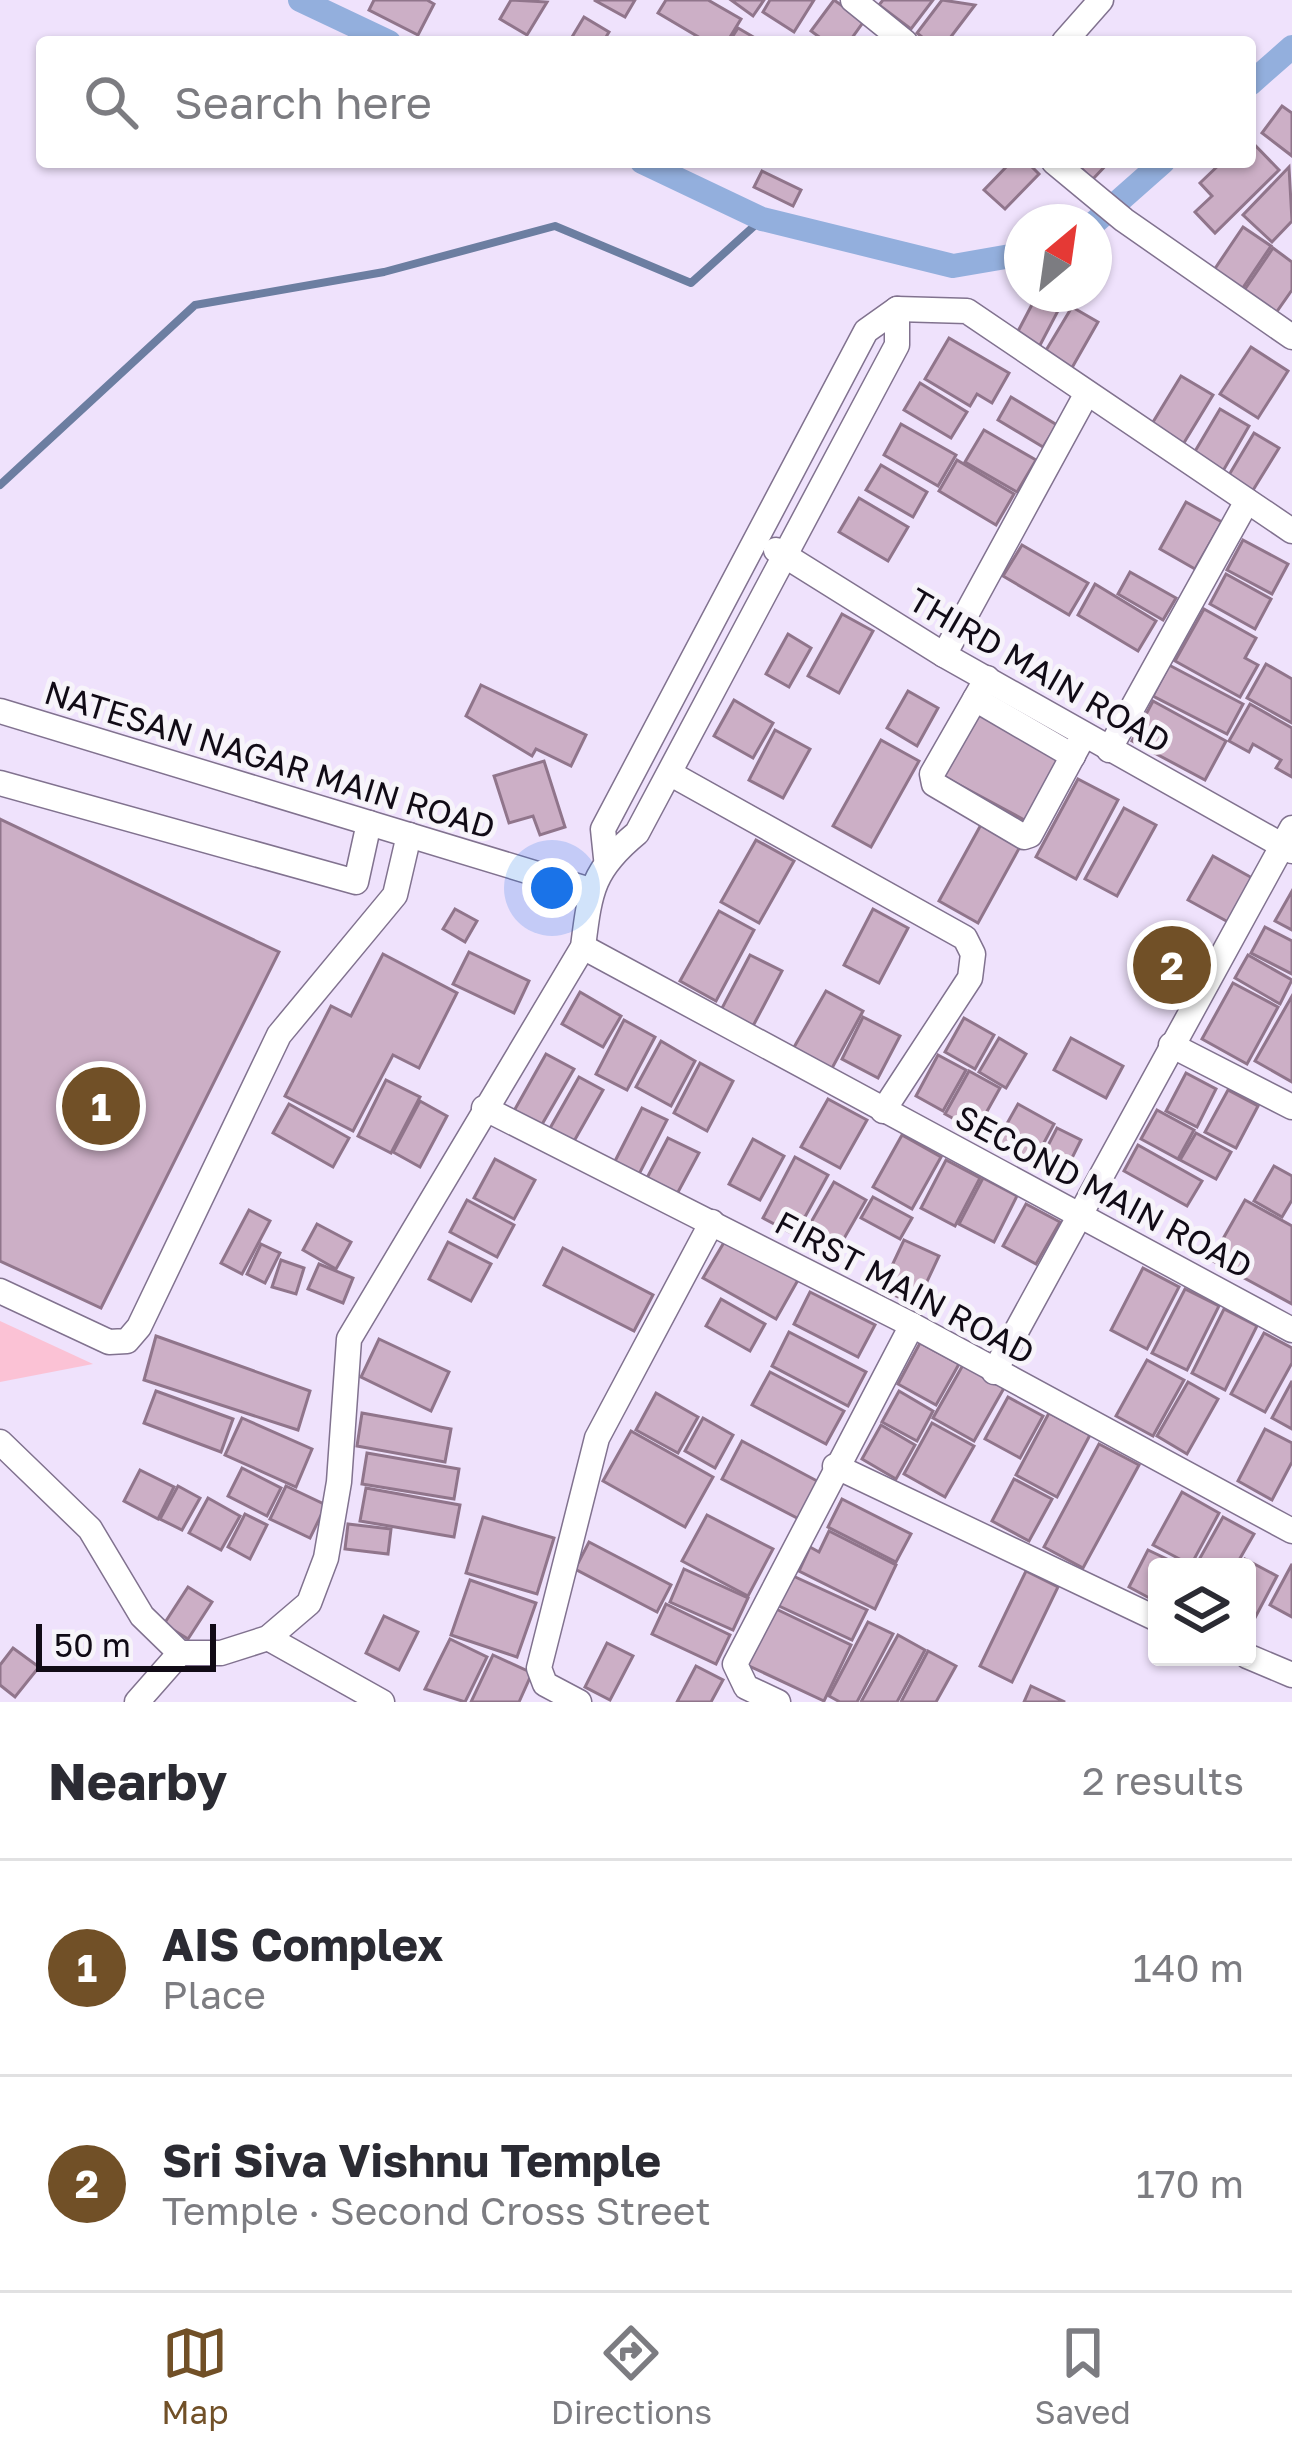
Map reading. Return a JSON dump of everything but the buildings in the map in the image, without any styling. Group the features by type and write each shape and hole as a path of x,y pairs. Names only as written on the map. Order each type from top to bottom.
{"street":[{"path":"853,0 898,36"},
{"path":"1069,36 1101,0"},
{"path":"1061,168 1124,220 1292,337"},
{"path":"0,1442 90,1529 142,1616 180,1653 221,1653 268,1638 309,1603 326,1558 339,1482 349,1340 583,947 590,890 606,858 637,833 788,556 897,345 897,309"},
{"path":"606,858 603,829 866,332 897,309 967,310 1292,531"},
{"path":"944,655 1087,393"},
{"path":"1109,750 1247,501"},
{"name":"THIRD MAIN ROAD","path":"758,541 944,655 981,688 1078,745 1109,750 1289,841"},
{"path":"981,688 931,781 1024,837 1035,829 1078,745"},
{"name":"NATESAN NAGAR MAIN ROAD","path":"0,711 590,890"},
{"path":"671,774 947,925 974,954 970,978 884,1111"},
{"path":"0,783 395,895"},
{"path":"356,882 369,823"},
{"path":"0,1291 109,1342 127,1341 139,1327 279,1035 395,895 410,835"},
{"path":"994,1372 1079,1211 1289,841"},
{"name":"SECOND MAIN ROAD","path":"583,947 1292,1330"},
{"path":"1172,1045 1292,1107"},
{"name":"FIRST MAIN ROAD","path":"484,1108 911,1325 1292,1531"},
{"path":"579,1702 545,1684 539,1668 597,1438 712,1222"},
{"path":"778,1702 746,1687 735,1664 911,1325"},
{"path":"836,1466 1148,1614"},
{"path":"268,1638 382,1702"},
{"path":"140,1701 180,1653"},
{"path":"1256,1660 1292,1675"}],"shaded area":[{"path":"0,1321 93,1364 0,1382"}],"waterway":[{"path":"300,0 376,36"},
{"path":"1256,79 1292,47"},
{"path":"655,168 762,219 953,266 1004,257"},
{"path":"1112,207 1156,168"},
{"path":"0,485 195,305 384,272 555,226 691,283 762,219"}],"place":[{"name":"Sri Siva Vishnu Temple","path":"1172,965"},
{"name":"AIS Complex","path":"101,1106"}]}
